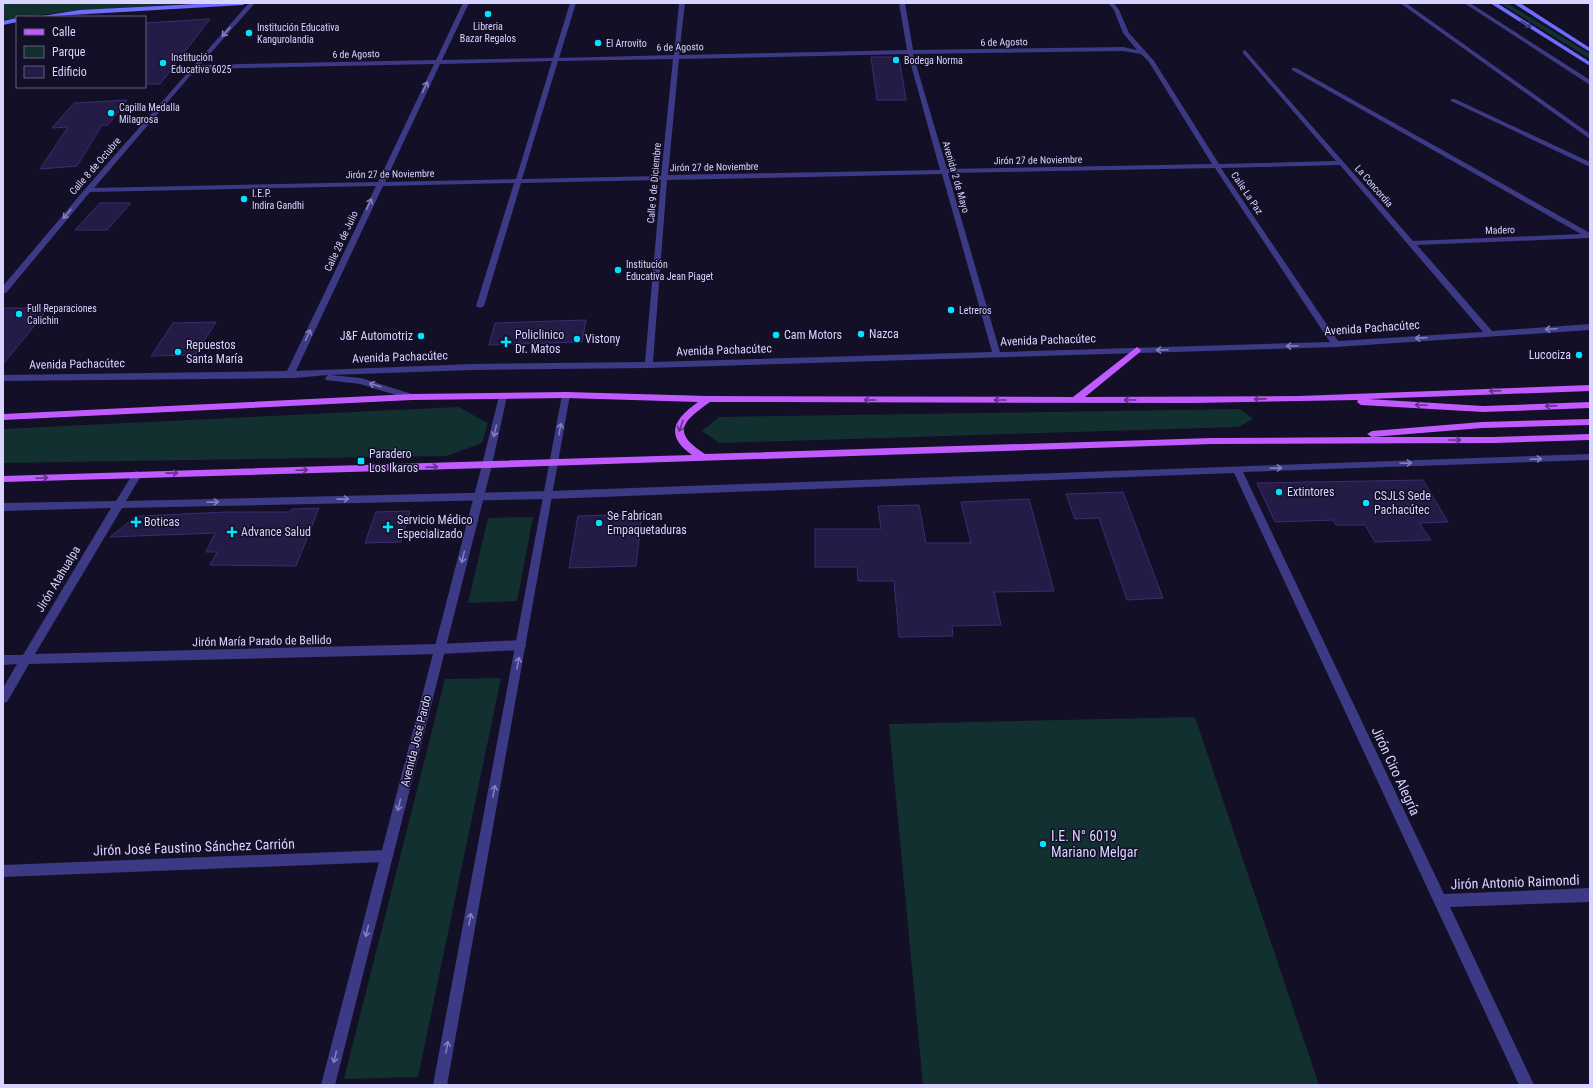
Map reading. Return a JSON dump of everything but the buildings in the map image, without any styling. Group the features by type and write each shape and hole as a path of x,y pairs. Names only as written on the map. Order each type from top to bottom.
{"main road":[{"path":"47,16 80,12 243,3"},
{"path":"1494,3 1590,64"},
{"path":"1516,3 1590,50"},
{"path":"3,23 16,20"},
{"path":"1075,400 1137,350"},
{"path":"3,417 412,397 566,395 708,399 1299,399 1590,388"},
{"path":"702,458 681,440 679,433 681,422 688,414 708,399"},
{"path":"1299,399 1483,409 1590,405"},
{"path":"1304,440 1482,425 1590,422"},
{"path":"3,479 487,465 1212,441 1493,440 1590,437"}],"street":[{"name":"Calle 8 de Octubre","path":"3,291 87,190 252,3"},
{"name":"Calle 28 de Julio","path":"290,374 437,61 466,3"},
{"path":"480,306 574,3"},
{"name":"Calle 9 de Diciembre","path":"649,365 664,178 682,3"},
{"name":"Avenida 2 de Mayo","path":"902,3 910,52 997,355"},
{"name":"Calle La Paz","path":"1111,3 1118,11 1125,32 1142,53 1151,61 1217,166 1336,344"},
{"path":"1403,3 1590,137"},
{"path":"1467,3 1590,83"},
{"name":"6 de Agosto","path":"194,67 556,58 910,52 1123,49 1142,53"},
{"name":"La Concordia","path":"1245,52 1489,333"},
{"path":"1294,69 1590,236"},
{"path":"1453,100 1590,165"},
{"name":"Jirón 27 de Noviembre","path":"87,190 1341,163"},
{"name":"Madero","path":"1411,243 1590,236"},
{"name":"Avenida Pachacútec","path":"3,378 290,374 472,367 649,365 997,355 1336,344 1590,327"},
{"path":"290,374 361,381 412,397"},
{"path":"440,1085 566,395"},
{"name":"Avenida José Pardo","path":"328,1085 487,465 503,396"},
{"path":"3,507 118,503 548,495 1590,458"},
{"name":"Jirón Ciro Alegría","path":"1237,470 1527,1085"},
{"name":"Jirón Atahualpa","path":"3,698 136,474"},
{"name":"Jirón María Parado de Bellido","path":"3,660 439,649 521,645"},
{"name":"Jirón José Faustino Sánchez Carrión","path":"3,871 386,856"},
{"name":"Jirón Antonio Raimondi","path":"1441,901 1590,895"}],"green space":[{"path":"3,3 199,3 76,11 35,16 16,16 16,18 3,20"},
{"path":"1500,3 1507,3 1590,54 1590,59"},
{"path":"458,407 488,423 482,443 447,456 3,463 3,429"},
{"path":"1240,409 1253,419 1238,427 719,443 702,431 719,417"},
{"path":"533,517 517,601 468,603 488,518"},
{"path":"501,678 418,1077 344,1079 445,679"},
{"name":"I.E. N° 6019 Mariano Melgar","path":"1195,717 1319,1085 923,1085 889,724"}],"place":[{"name":"Libreria Bazar Regalos","path":"488,14"},
{"name":"Institución Educativa Kangurolandia","path":"249,33"},
{"name":"El Arrovito","path":"598,43"},
{"name":"Bodega Norma","path":"896,60"},
{"name":"Institución Educativa 6025","path":"163,63"},
{"name":"Capilla Medalla Milagrosa","path":"111,113"},
{"name":"I.E.P. Indira Gandhi","path":"244,199"},
{"name":"Institución Educativa Jean Piaget","path":"618,270"},
{"name":"Letreros","path":"951,310"},
{"name":"Full Reparaciones Calichin","path":"19,314"},
{"name":"Nazca","path":"861,334"},
{"name":"Cam Motors","path":"776,335"},
{"name":"J&F Automotriz","path":"421,336"},
{"name":"Vistony","path":"577,339"},
{"name":"Policlinico Dr. Matos","path":"506,342"},
{"name":"Repuestos Santa María","path":"178,352"},
{"name":"Lucociza","path":"1579,355"},
{"name":"Paradero Los Ikaros","path":"361,461"},
{"name":"Extintores","path":"1279,492"},
{"name":"CSJLS Sede Pachacútec","path":"1366,503"},
{"name":"Boticas","path":"136,522"},
{"name":"Se Fabrican Empaquetaduras","path":"599,523"},
{"name":"Servicio Médico Especializado","path":"388,527"},
{"name":"Advance Salud","path":"232,532"},
{"name":"I.E. N° 6019 Mariano Melgar","path":"1043,844"}]}
